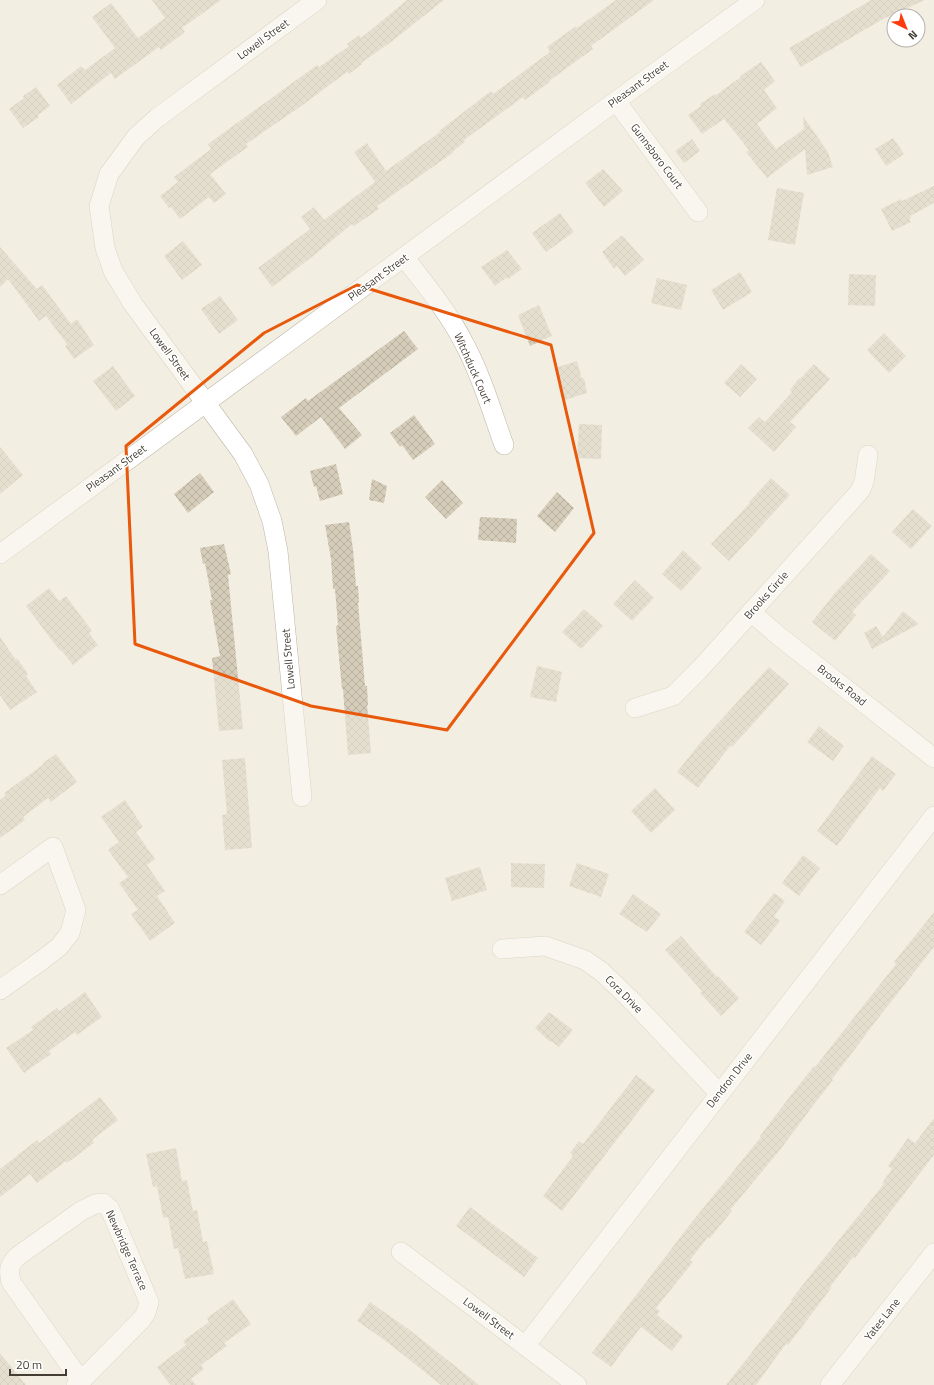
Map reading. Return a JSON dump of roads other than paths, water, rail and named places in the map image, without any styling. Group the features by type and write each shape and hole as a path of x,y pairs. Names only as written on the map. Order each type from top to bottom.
{"street":[{"name":"Lowell Street","path":"302,797 278,551 272,521 259,484 243,454 133,304 113,271 105,248 99,206 110,174 136,137 157,118 316,0"},
{"name":"Pleasant Street","path":"0,554 616,101 756,0"},
{"name":"Gunnsboro Court","path":"616,101 698,212"},
{"name":"Witchduck Court","path":"404,257 444,310 465,345 484,387 504,445"},
{"name":"Brooks Circle","path":"635,708 673,696 700,669 860,491 864,482 868,454"},
{"name":"Brooks Road","path":"751,612 780,637 934,758"},
{"name":"Dendron Drive","path":"526,1345 934,816"},
{"path":"0,885 53,847 76,910 70,934 59,947 0,990"},
{"name":"Cora Drive","path":"502,948 545,946 585,960 602,972 631,1000 719,1093"},
{"name":"Newbridge Terrace","path":"103,1203 110,1209 149,1302 146,1313 141,1320 78,1383 11,1282 8,1272 12,1262 18,1256 81,1211 95,1204 103,1203"},
{"name":"Lowell Street","path":"401,1252 578,1385"},
{"name":"Yates Lane","path":"830,1385 934,1253"}]}
